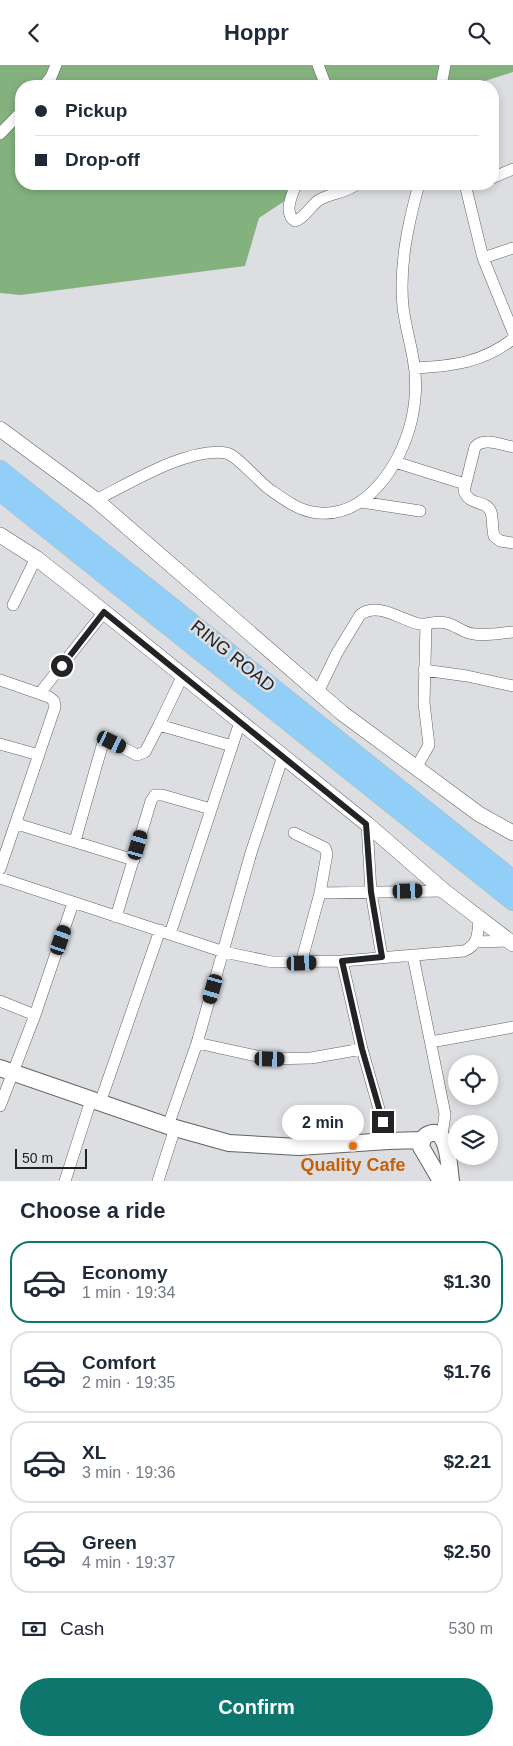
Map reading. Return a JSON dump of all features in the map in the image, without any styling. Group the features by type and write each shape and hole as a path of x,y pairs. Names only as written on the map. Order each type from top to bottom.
{"highway":[{"name":"RING ROAD","path":"0,470 461,849"},
{"name":"RING ROAD","path":"0,491 461,849"},
{"path":"461,849 513,880"},
{"path":"461,849 513,901"}],"main road":[{"path":"7,1070 171,1127 229,1143 299,1147 388,1141 424,1148"},
{"path":"440,1181 424,1148 427,1134 435,1132 444,1142 451,1181"}],"street":[{"path":"49,80 56,65"},
{"path":"318,65 324,80"},
{"path":"442,80 444,65"},
{"path":"0,134 15,118"},
{"path":"499,175 513,169"},
{"path":"294,190 289,214 291,219 295,221 300,220 318,201 347,190"},
{"path":"96,500 186,457 226,453 235,457 267,487 293,504 310,511 329,513 347,509 361,501 374,490 396,462 405,442 412,418 415,369 403,308 402,286 408,226 417,190"},
{"path":"469,190 483,258 513,332"},
{"path":"483,258 513,247"},
{"path":"415,369 462,364 482,357 504,346 513,339"},
{"path":"0,429 96,500 342,713 479,814 513,833"},
{"path":"513,447 484,442 477,444 464,491 466,497 472,502 486,505 490,510 494,536 500,541 513,543"},
{"path":"396,462 465,484"},
{"path":"361,501 420,511"},
{"path":"0,535 36,558 183,675 284,756 444,891 511,943"},
{"path":"13,605 36,558"},
{"path":"318,692 337,653 360,615 365,611 370,610 398,615 419,624 435,621 446,623 463,632 476,635 513,633"},
{"path":"40,693 104,612"},
{"path":"416,768 429,745 424,703 426,624"},
{"path":"424,670 467,676 513,686"},
{"path":"75,841 102,745 106,742 112,742 137,755 145,752 183,675"},
{"path":"0,680 50,697 54,701 55,707 0,869"},
{"path":"65,1181 95,1101 165,932 211,809 240,722"},
{"path":"159,725 232,745"},
{"path":"0,744 39,755"},
{"path":"158,1181 171,1127 224,952 251,853 284,756"},
{"path":"116,917 151,801 156,795 211,809"},
{"path":"16,824 134,860"},
{"path":"366,824 371,892 382,957"},
{"path":"294,833 325,848 327,854 320,893 302,963"},
{"path":"0,878 224,952 272,962 342,961 464,951 471,948 476,942 480,918"},
{"path":"320,893 444,891"},
{"path":"0,1106 7,1070 35,1015 73,903"},
{"path":"476,942 511,943"},
{"path":"413,956 446,1114 444,1142"},
{"path":"342,961 362,1049 388,1141"},
{"path":"0,1001 35,1015"},
{"path":"431,1042 513,1027"},
{"path":"197,1043 270,1059 311,1058 362,1049"}],"green space":[{"path":"0,65 513,65 513,72 488,80 15,80 15,190 301,190 259,218 245,266 21,295 0,293"}],"place":[{"name":"Quality Cafe","path":"353,1146"}],"route":[{"path":"62,666 104,612 366,824 371,892 382,957 342,961 362,1049 383,1122"}]}
